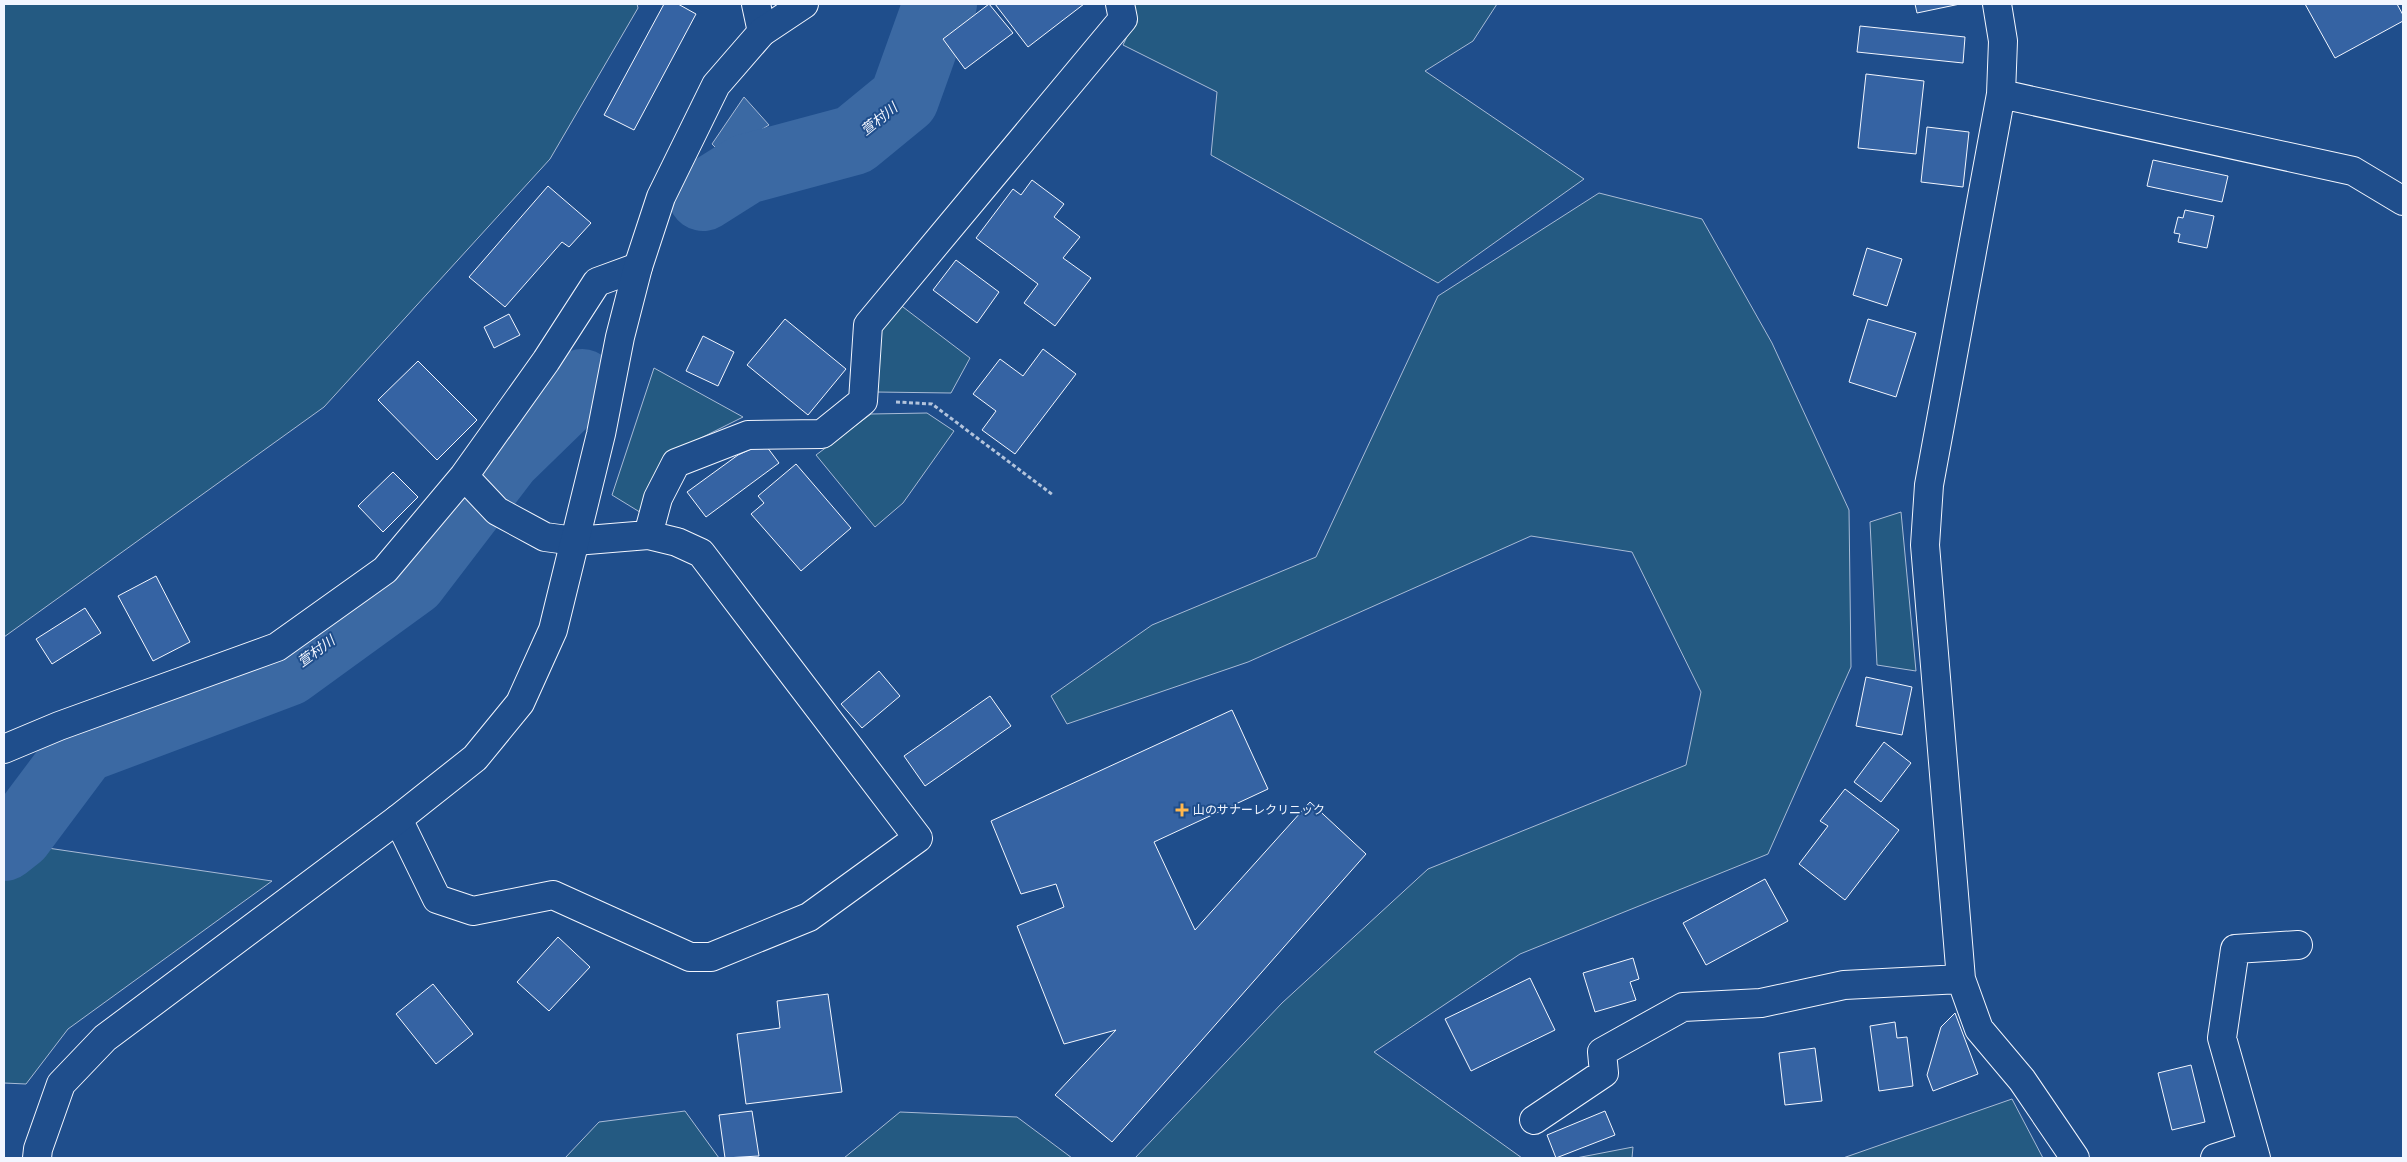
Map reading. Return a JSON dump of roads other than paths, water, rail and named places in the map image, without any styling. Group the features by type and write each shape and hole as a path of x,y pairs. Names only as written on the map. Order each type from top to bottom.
{"street":[{"path":"756,4 762,32"},
{"path":"37,1158 38,1149 61,1084 104,1038 398,819 476,758 520,703 552,630 601,434 620,337 638,267 661,197 716,85 762,32 804,4"},
{"path":"648,534 658,498 676,463 748,436 822,434 863,401 868,325 1123,19 1120,4"},
{"path":"1997,4 2003,41 2001,94 1929,485 1924,545 1961,979 1979,1029 2022,1080 2075,1158"},
{"path":"2001,94 2353,171 2403,201"},
{"path":"4,749 59,726 276,647 385,570 464,476 546,361 597,282 638,267"},
{"path":"398,819 437,899 473,911 553,894 690,957 711,956 809,917 918,838 701,553 677,542 648,534 575,541 545,537 497,510 464,476"},
{"path":"2215,1158 2254,1152 2222,1038 2235,949 2298,945"},
{"path":"1534,1120 1604,1073 1602,1052 1683,1007 1761,1003 1844,985 1961,979"}],"waterway":[{"name":"萱村川","path":"703,196 746,169 854,140 904,99 937,7 942,4"},
{"name":"萱村川","path":"4,846 18,835 83,748 288,671 412,581 506,458 582,384"}],"place":[{"name":"山のサナーレクリニック","path":"1182,810"}]}
